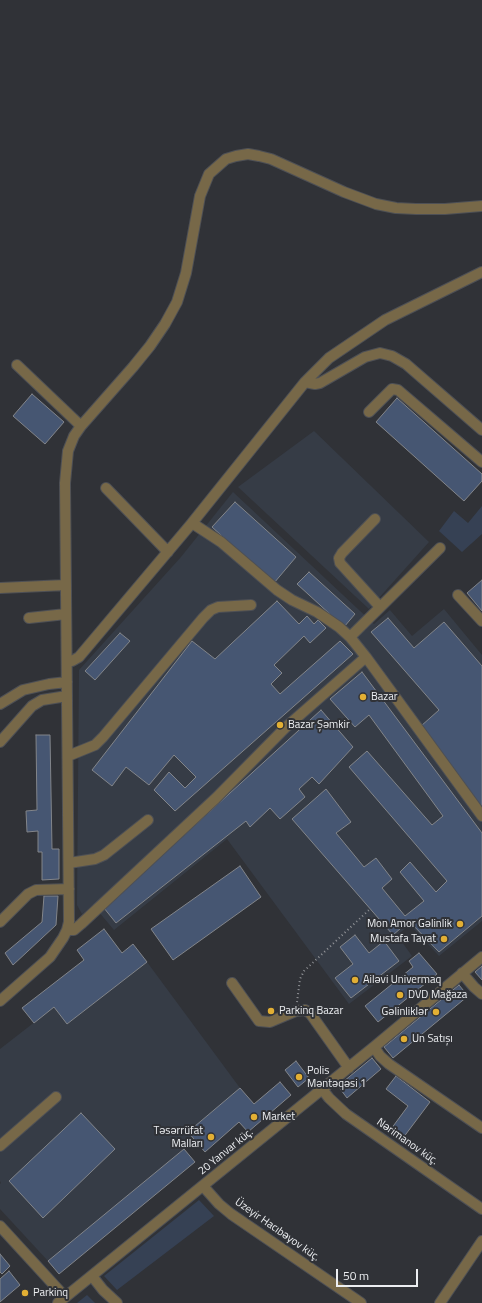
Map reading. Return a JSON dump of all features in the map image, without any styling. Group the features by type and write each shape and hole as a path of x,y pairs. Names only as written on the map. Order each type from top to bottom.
{"street":[{"path":"0,1002 50,956 67,930 69,916 65,483 68,451 74,436 134,367 150,346 177,302 186,273 200,196 209,174 226,159 248,154 271,159 376,204 396,208 444,209 482,206"},
{"path":"72,661 79,657 192,523 306,382 329,358 385,320 482,272"},
{"path":"306,382 315,384 320,383 365,357 380,353 392,356 406,364 482,430"},
{"path":"17,365 82,426"},
{"path":"370,412 392,390 398,390 482,462"},
{"path":"106,488 168,552"},
{"path":"374,519 342,552 339,558 340,563 380,607"},
{"path":"192,523 220,542 277,590 292,600 317,612 339,627 350,637 482,816"},
{"path":"350,637 440,548"},
{"path":"0,588 66,585"},
{"path":"458,595 482,621"},
{"path":"68,756 95,744 103,737 211,610 218,607 250,605"},
{"path":"29,618 66,614"},
{"path":"67,930 74,930 81,924 216,798 285,728 366,657"},
{"path":"0,704 24,690 49,684 67,682"},
{"path":"0,742 32,706 42,700 67,696"},
{"path":"69,863 95,859 104,855 148,820"},
{"path":"0,922 28,894 36,890 69,889"},
{"name":"20 Yanvar küç.","path":"62,1300 349,1068 482,957"},
{"path":"462,973 474,988 482,994"},
{"path":"232,982 259,1021 270,1022 296,1011 305,1010 310,1013 349,1068"},
{"path":"374,1047 380,1056 390,1064 482,1128"},
{"name":"Nərimanov küç.","path":"322,1089 346,1114 482,1209"},
{"path":"0,1146 56,1097"},
{"name":"Üzeyir Hacıbəyov küç.","path":"203,1186 219,1204 231,1214 361,1303"},
{"path":"0,1226 62,1300"},
{"path":"440,1303 482,1241"},
{"path":"92,1276 103,1290 117,1303"}],"path":[{"path":"296,1011 300,979 304,971 370,909"}],"shaded area":[{"path":"314,431 429,542 369,609 238,487"},
{"name":"Bazar Şəmkir","path":"233,492 374,624 390,610 412,636 444,609 482,655 482,921 439,956 410,925 397,935 412,956 349,1004 227,839 114,930 93,905 82,914 77,905 79,670 181,557"},
{"path":"482,506 482,534 462,552 439,531 454,511 468,523"},
{"path":"147,962 240,1088 188,1132 195,1140 48,1261 0,1209 0,1049 54,1007 67,1024"},
{"path":"199,1200 214,1216 117,1290 104,1276"},
{"path":"87,1295 95,1303 77,1303"}],"building":[{"path":"32,394 64,422 45,444 13,416"},
{"path":"397,398 482,474 482,481 464,501 376,422"},
{"path":"235,502 296,557 274,583 212,527"},
{"path":"309,572 355,614 344,627 297,584"},
{"path":"482,580 482,611 467,593"},
{"path":"277,601 299,624 307,616 314,624 318,620 326,628 310,643 304,636 274,665 282,673 271,684 280,694 340,641 353,654 175,811 154,790 169,772 185,788 196,777 174,755 149,785 126,767 112,786 92,770 192,641 215,659"},
{"path":"388,618 414,648 444,622 482,666 482,808 421,726 439,710 371,632"},
{"path":"120,633 130,641 95,680 85,671"},
{"path":"362,672 482,833 482,916 439,952 409,921 393,935 292,819 326,789 351,822 336,833 364,867 376,858 392,879 382,888 405,916 424,901 400,872 410,862 436,892 447,881 349,767 367,751 432,825 443,816 369,715 355,727 330,699"},
{"path":"321,710 353,747 319,784 312,777 299,789 305,797 280,819 270,808 250,827 246,821 116,923 104,908"},
{"path":"36,735 50,735 52,849 59,849 59,879 42,880 42,852 38,852 38,831 27,832 26,811 37,810"},
{"path":"240,866 261,897 173,960 151,929"},
{"path":"44,896 58,896 56,925 13,965 5,953 42,922"},
{"path":"104,929 122,953 133,944 147,962 67,1024 54,1007 34,1023 22,1008 84,960 77,950"},
{"path":"355,935 369,953 384,941 399,961 351,998 335,978 353,964 340,947"},
{"path":"419,953 437,974 378,1022 365,1006 413,967 409,961"},
{"path":"482,966 482,980 475,972"},
{"path":"459,985 468,996 393,1058 384,1047"},
{"path":"372,1058 381,1069 347,1098 338,1086"},
{"path":"296,1061 309,1078 298,1087 285,1070"},
{"path":"396,1076 430,1102 403,1138 391,1129 408,1106 386,1089"},
{"path":"280,1082 291,1095 248,1132 239,1122 205,1152 188,1132 240,1088 254,1104"},
{"path":"81,1113 115,1149 43,1218 9,1181"},
{"path":"184,1149 195,1162 59,1274 48,1261"},
{"path":"0,1254 10,1266 2,1274 0,1272"},
{"path":"9,1271 20,1285 0,1302 0,1279"}],"place":[{"name":"Bazar","path":"363,697"},
{"name":"Bazar Şəmkir","path":"280,725"},
{"name":"Mon Amor Gəlinlik","path":"460,924"},
{"name":"Mustafa Tayat","path":"444,939"},
{"name":"Ailəvi Univermaq","path":"355,980"},
{"name":"DVD Mağaza","path":"400,995"},
{"name":"Parkinq Bazar","path":"271,1011"},
{"name":"Gəlinliklər","path":"436,1012"},
{"name":"Un Satışı","path":"404,1039"},
{"name":"Polis Məntəqəsi 1","path":"299,1077"},
{"name":"Market","path":"254,1117"},
{"name":"Təsərrüfat Malları","path":"211,1137"},
{"name":"Parkinq","path":"25,1293"}]}
